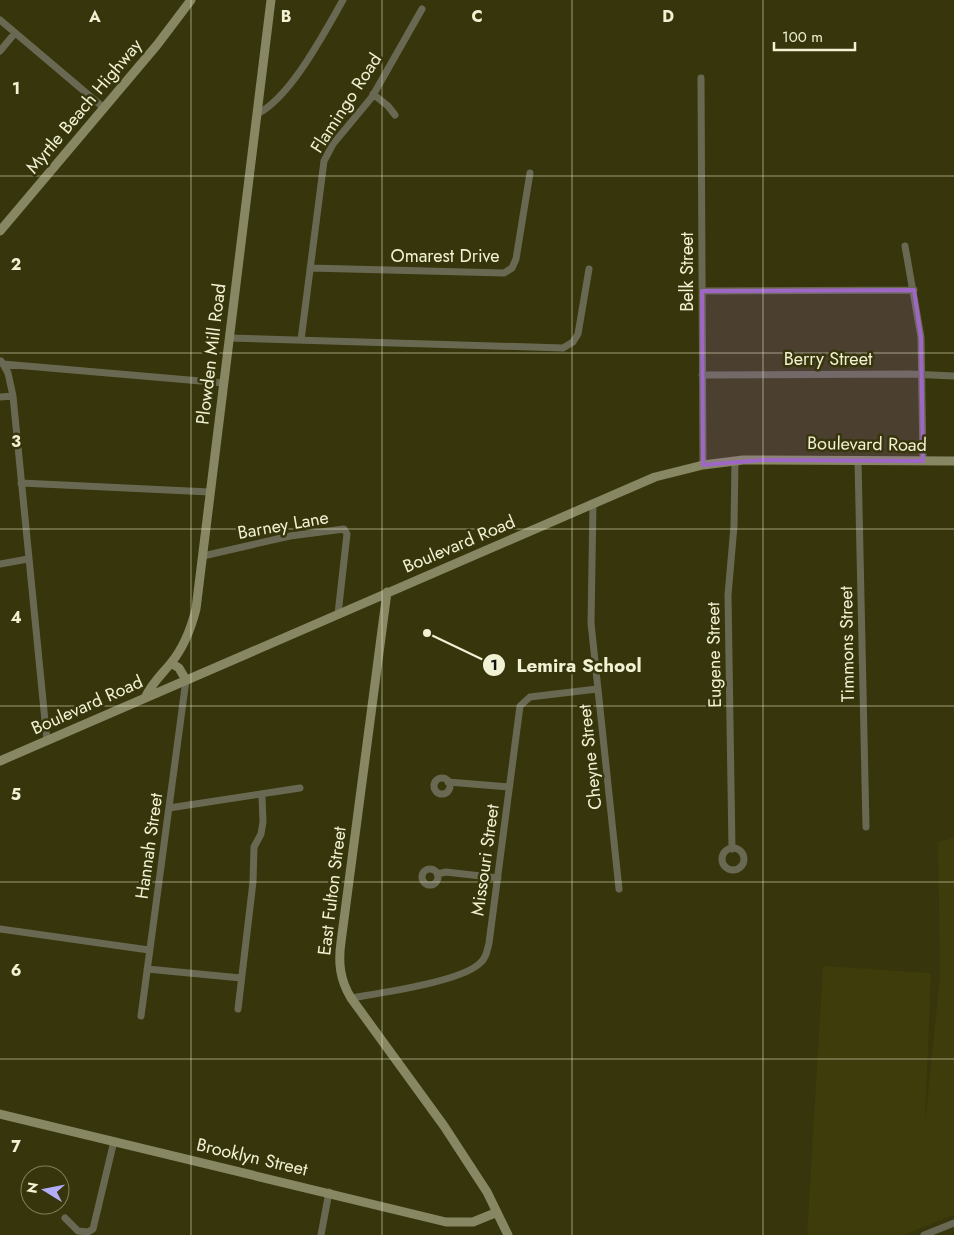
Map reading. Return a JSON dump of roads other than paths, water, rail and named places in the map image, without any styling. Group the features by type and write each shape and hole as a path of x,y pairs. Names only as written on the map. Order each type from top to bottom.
{"street":[{"name":"Myrtle Beach Highway","path":"0,231 104,108 191,0"},
{"name":"Plowden Mill Road","path":"145,698 149,689 171,663 193,622 271,0"},
{"path":"257,114 267,108 305,64 343,0"},
{"name":"Flamingo Road","path":"301,340 324,161 333,144 374,94 422,8"},
{"path":"0,20 104,108"},
{"path":"0,51 15,33"},
{"name":"Belk Street","path":"701,78 703,465"},
{"path":"374,94 395,115"},
{"name":"Omarest Drive","path":"310,268 504,273 512,268 516,259 530,173"},
{"path":"905,246 919,324 922,375 923,461"},
{"path":"229,338 565,348 573,342 578,334 589,269"},
{"path":"702,291 914,290"},
{"path":"1,362 224,383"},
{"path":"1,362 8,373 12,396 47,741"},
{"name":"Berry Street","path":"702,375 954,376"},
{"path":"0,398 12,396"},
{"name":"Boulevard Road","path":"0,762 655,477 703,465 734,461 954,461"},
{"name":"Eugene Street","path":"732,849 728,595 734,526 734,461"},
{"name":"Timmons Street","path":"858,461 866,827"},
{"path":"21,483 210,492"},
{"name":"Cheyne Street","path":"593,503 590,617 619,889"},
{"name":"Barney Lane","path":"202,556 290,536 344,530 347,534 338,614"},
{"path":"0,564 28,559"},
{"name":"East Fulton Street","path":"387,592 339,954 342,978 351,998 435,1112 486,1192 495,1213 508,1235"},
{"path":"171,663 179,668 186,680"},
{"name":"Hannah Street","path":"140,1016 186,680"},
{"name":"Missouri Street","path":"351,998 442,979 473,969 481,963 489,943 519,708 523,701 538,696 598,690"},
{"path":"448,782 509,787"},
{"path":"169,808 262,796 300,788"},
{"path":"238,1008 253,882 254,847 261,834 263,822 262,796"},
{"path":"437,874 446,872 498,878"},
{"path":"0,929 149,950"},
{"path":"147,969 242,978"},
{"name":"Brooklyn Street","path":"0,1114 329,1192 446,1222 473,1222 495,1213"},
{"path":"66,1218 78,1231 88,1232 93,1229 114,1141"},
{"path":"321,1235 329,1192"},
{"path":"924,1235 954,1223"}],"place":[{"name":"Lemira School","path":"427,633"}]}
